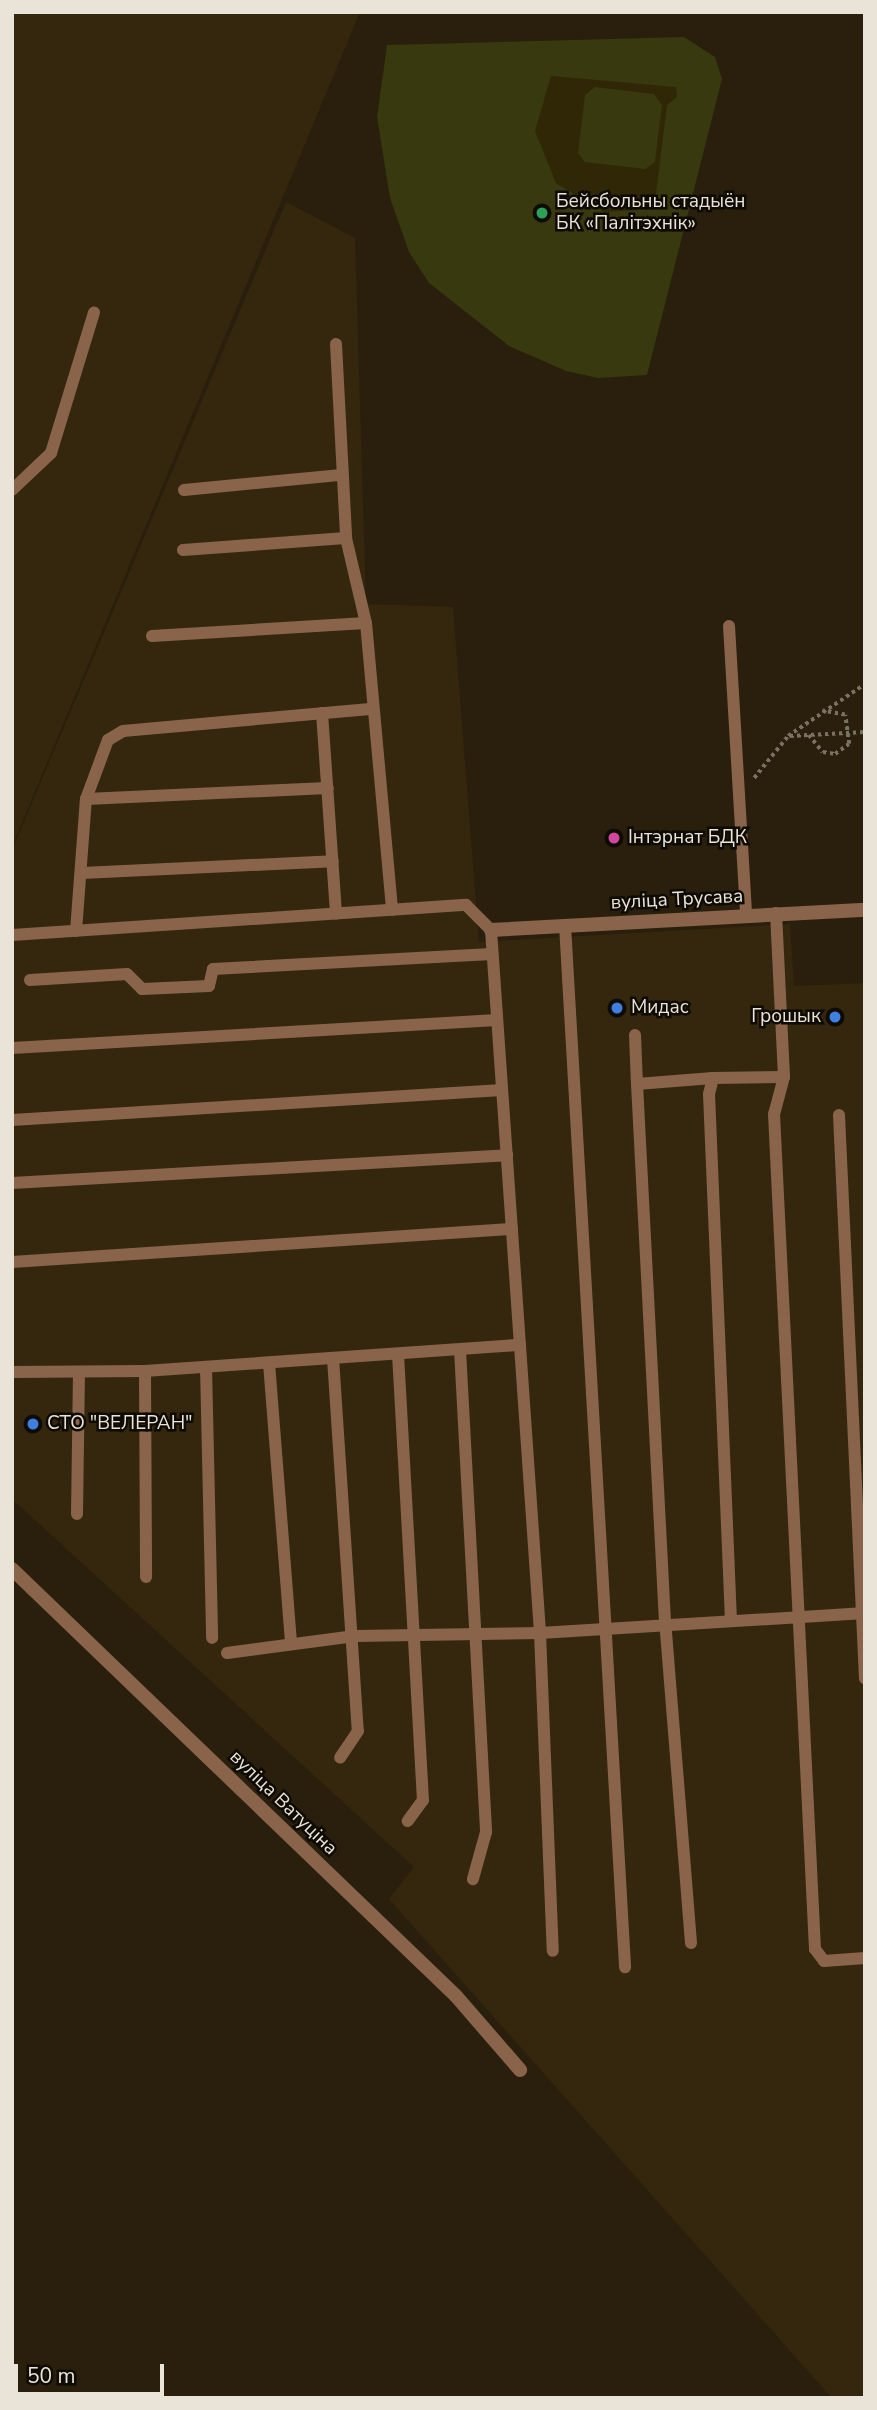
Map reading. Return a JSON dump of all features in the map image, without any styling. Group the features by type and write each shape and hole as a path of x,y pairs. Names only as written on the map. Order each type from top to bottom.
{"street":[{"name":"вуліца Трусава","path":"491,930 865,910"},
{"name":"вуліца Ватуціна","path":"12,1569 456,1996 520,2070"}],"lane":[{"path":"12,490 51,453 94,312"},
{"path":"336,344 345,538 366,624 370,709 392,910"},
{"path":"184,490 341,475"},
{"path":"183,550 345,538"},
{"path":"152,636 366,624"},
{"path":"729,626 746,915"},
{"path":"76,931 86,799 108,740 123,731 370,709"},
{"path":"322,713 337,914"},
{"path":"86,799 328,788"},
{"path":"82,873 333,861"},
{"path":"12,935 466,905 491,930 540,1633 553,1951"},
{"path":"776,914 784,1077 774,1114 795,1619 814,1949 824,1961 865,1958"},
{"path":"565,925 601,1628 625,1967"},
{"path":"30,980 127,974 142,989 209,986 213,970 492,954"},
{"path":"12,1048 497,1020"},
{"path":"635,1035 665,1622 691,1943"},
{"path":"637,1084 713,1078 784,1077"},
{"path":"713,1078 731,1621"},
{"path":"12,1120 502,1090"},
{"path":"839,1115 865,1678"},
{"path":"12,1183 507,1156"},
{"path":"12,1262 512,1229"},
{"path":"12,1372 145,1371 520,1345"},
{"path":"460,1350 486,1832 473,1879"},
{"path":"398,1354 422,1800 408,1821"},
{"path":"333,1359 355,1636 358,1731 340,1758"},
{"path":"269,1363 291,1644"},
{"path":"206,1367 212,1638"},
{"path":"145,1371 146,1577"},
{"path":"77,1514 79,1372"},
{"path":"227,1653 355,1636 412,1639 540,1633 665,1622 795,1619 863,1614"}],"path":[{"path":"740,796 788,736 821,711 865,684"},
{"path":"821,711 845,715 851,733"},
{"path":"788,736 865,732"},
{"path":"809,735 814,747 835,754 851,733"}],"shaded area":[{"path":"12,12 360,12 12,847"},
{"name":"Бейсбольны стадыён БК «Палітэхнік»","path":"684,37 715,57 722,79 647,375 598,378 566,371 509,346 429,283 409,252 390,198 377,117 387,45"},
{"path":"286,202 355,238 366,604 453,607 479,942 790,924 794,986 865,983 865,2398 832,2398 389,1899 414,1867 12,1499 12,850"}],"sand":[{"path":"551,76 676,87 677,97 667,105 654,209 604,212 556,183 535,131","holes":["595,87 654,94 662,105 655,162 645,169 585,162 578,153 585,95"]}],"place":[{"name":"Бейсбольны стадыён БК «Палітэхнік»","path":"542,213"},
{"name":"Інтэрнат БДК","path":"614,838"},
{"name":"Мидас","path":"617,1008"},
{"name":"Грошык","path":"835,1017"},
{"name":"СТО \"ВЕЛЕРАН\"","path":"33,1424"}]}
